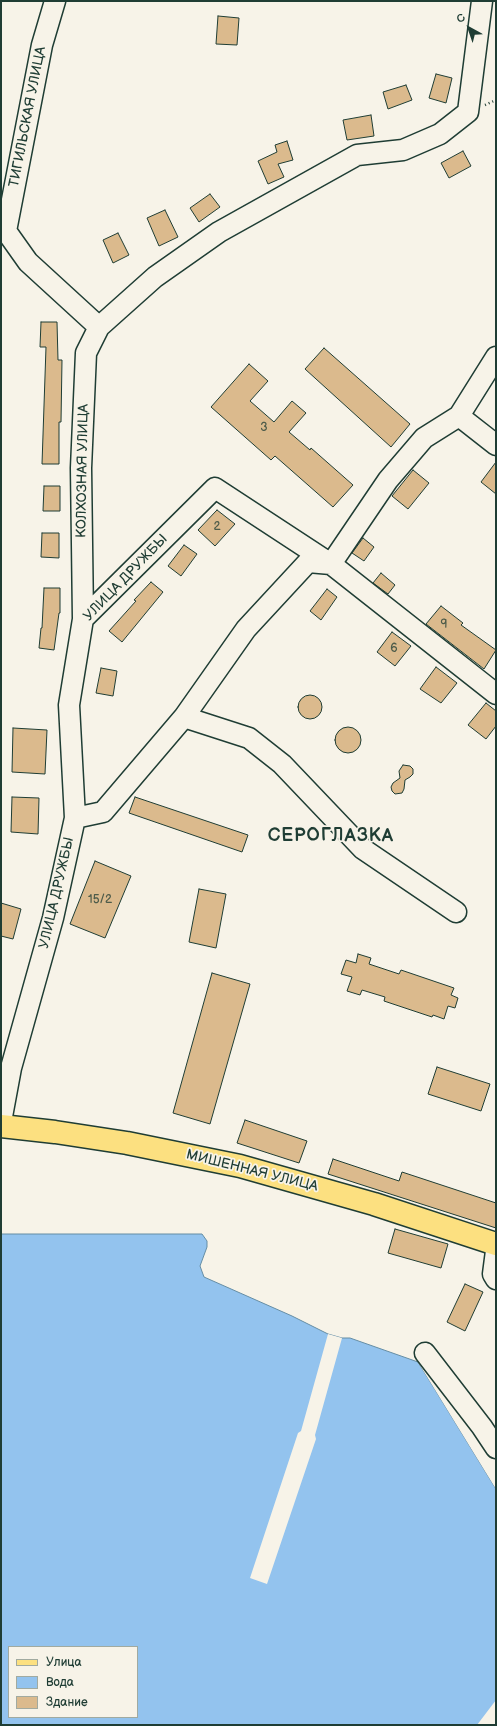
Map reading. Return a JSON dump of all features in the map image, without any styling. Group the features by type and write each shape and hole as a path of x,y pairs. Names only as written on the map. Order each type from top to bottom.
{"main road":[{"name":"МИШЕННАЯ УЛИЦА","path":"1,1126 127,1142 240,1166 366,1202 496,1244"}],"street":[{"name":"ТИГИЛЬСКАЯ УЛИЦА","path":"55,1 42,45 6,231 28,262 95,323"},
{"path":"95,323 155,277 219,232 356,155 403,150 440,134 468,112 482,1"},
{"name":"КОЛХОЗНАЯ УЛИЦА","path":"83,619 81,468 86,352 95,323"},
{"path":"74,818 103,812 184,718 246,629 308,562 331,564 388,480 418,444 424,438 459,416 496,357"},
{"path":"459,416 496,445"},
{"name":"УЛИЦА ДРУЖБЫ","path":"1,1122 11,1068 53,918 74,818 69,704 83,619 215,488 331,564 496,694"},
{"path":"184,718 249,738 282,764 363,848 456,912"},
{"path":"496,1251 493,1274 496,1279"},
{"path":"425,1353 482,1427 496,1448"}],"water":[{"path":"1,1234 202,1234 207,1241 207,1247 200,1266 204,1277 292,1316 328,1334 342,1338 350,1338 418,1362 496,1489 496,1725 1,1725"}],"pier":[{"path":"328,1334 342,1338 315,1435 316,1439 267,1584 250,1578 298,1433 301,1431"},
{"path":"418,1360 496,1486 496,1489 418,1362"},
{"path":"496,1700 496,1725 477,1725"}],"building":[{"path":"218,16 239,18 237,45 216,44"},
{"path":"436,74 452,78 446,103 429,98"},
{"path":"406,85 412,100 388,109 383,92"},
{"path":"371,115 374,136 347,140 343,120"},
{"path":"287,141 293,160 278,164 284,177 268,184 258,161 277,152 275,145"},
{"path":"463,151 471,166 449,178 441,163"},
{"path":"210,194 220,207 199,222 190,208"},
{"path":"165,210 178,237 159,246 147,218"},
{"path":"118,233 129,255 113,263 103,240"},
{"path":"41,322 57,322 58,360 62,360 61,422 59,422 59,464 42,464 46,347 40,347"},
{"path":"324,348 410,424 391,447 305,369"},
{"path":"249,364 268,381 250,401 274,422 292,401 306,413 289,432 310,450 311,448 353,485 333,507 275,456 271,460 211,407"},
{"path":"496,462 496,494 481,482"},
{"path":"413,470 429,483 408,509 392,496"},
{"path":"44,486 60,486 60,511 43,511"},
{"path":"217,510 235,524 215,546 198,530"},
{"path":"42,533 59,533 59,558 41,557"},
{"path":"363,538 374,547 364,561 352,553"},
{"path":"184,545 197,554 181,576 168,566"},
{"path":"381,573 395,585 388,594 373,583"},
{"path":"151,582 163,592 122,642 109,631"},
{"path":"44,588 60,588 60,613 54,650 39,648 42,628"},
{"path":"327,589 337,597 321,620 310,611"},
{"path":"441,606 463,623 461,625 496,650 484,669 426,624"},
{"path":"392,632 411,646 395,666 377,652"},
{"path":"436,667 457,683 441,703 420,689"},
{"path":"101,668 117,671 113,696 96,693"},
{"path":"305,695 315,695 322,702 322,712 315,719 305,719 298,712 298,702"},
{"path":"486,703 496,711 496,726 486,739 468,725"},
{"path":"348,727 357,731 361,740 357,749 348,753 339,749 335,740 339,731"},
{"path":"13,728 47,730 45,774 12,772"},
{"path":"403,765 410,766 413,769 413,774 405,780 402,793 395,794 391,787 393,783 400,778 399,771"},
{"path":"12,797 39,798 38,834 11,832"},
{"path":"135,797 248,835 242,852 129,813"},
{"path":"95,861 131,876 105,938 70,924"},
{"path":"199,889 226,894 216,948 189,942"},
{"path":"1,903 21,909 13,939 1,936"},
{"path":"358,954 371,958 369,964 399,974 401,970 454,988 451,995 458,998 455,1008 448,1006 444,1019 433,1015 432,1017 384,1001 385,997 362,990 360,995 347,991 352,977 341,974 346,960 356,963"},
{"path":"212,973 250,984 210,1124 173,1113"},
{"path":"437,1067 490,1084 481,1111 428,1094"},
{"path":"245,1120 307,1141 299,1163 237,1143"},
{"path":"333,1159 399,1181 402,1172 496,1203 496,1228 328,1174"},
{"path":"395,1229 448,1244 441,1268 388,1253"},
{"path":"465,1284 483,1292 465,1331 447,1322"}],"district":[{"name":"СЕРОГЛАЗКА","path":"331,836"}]}
